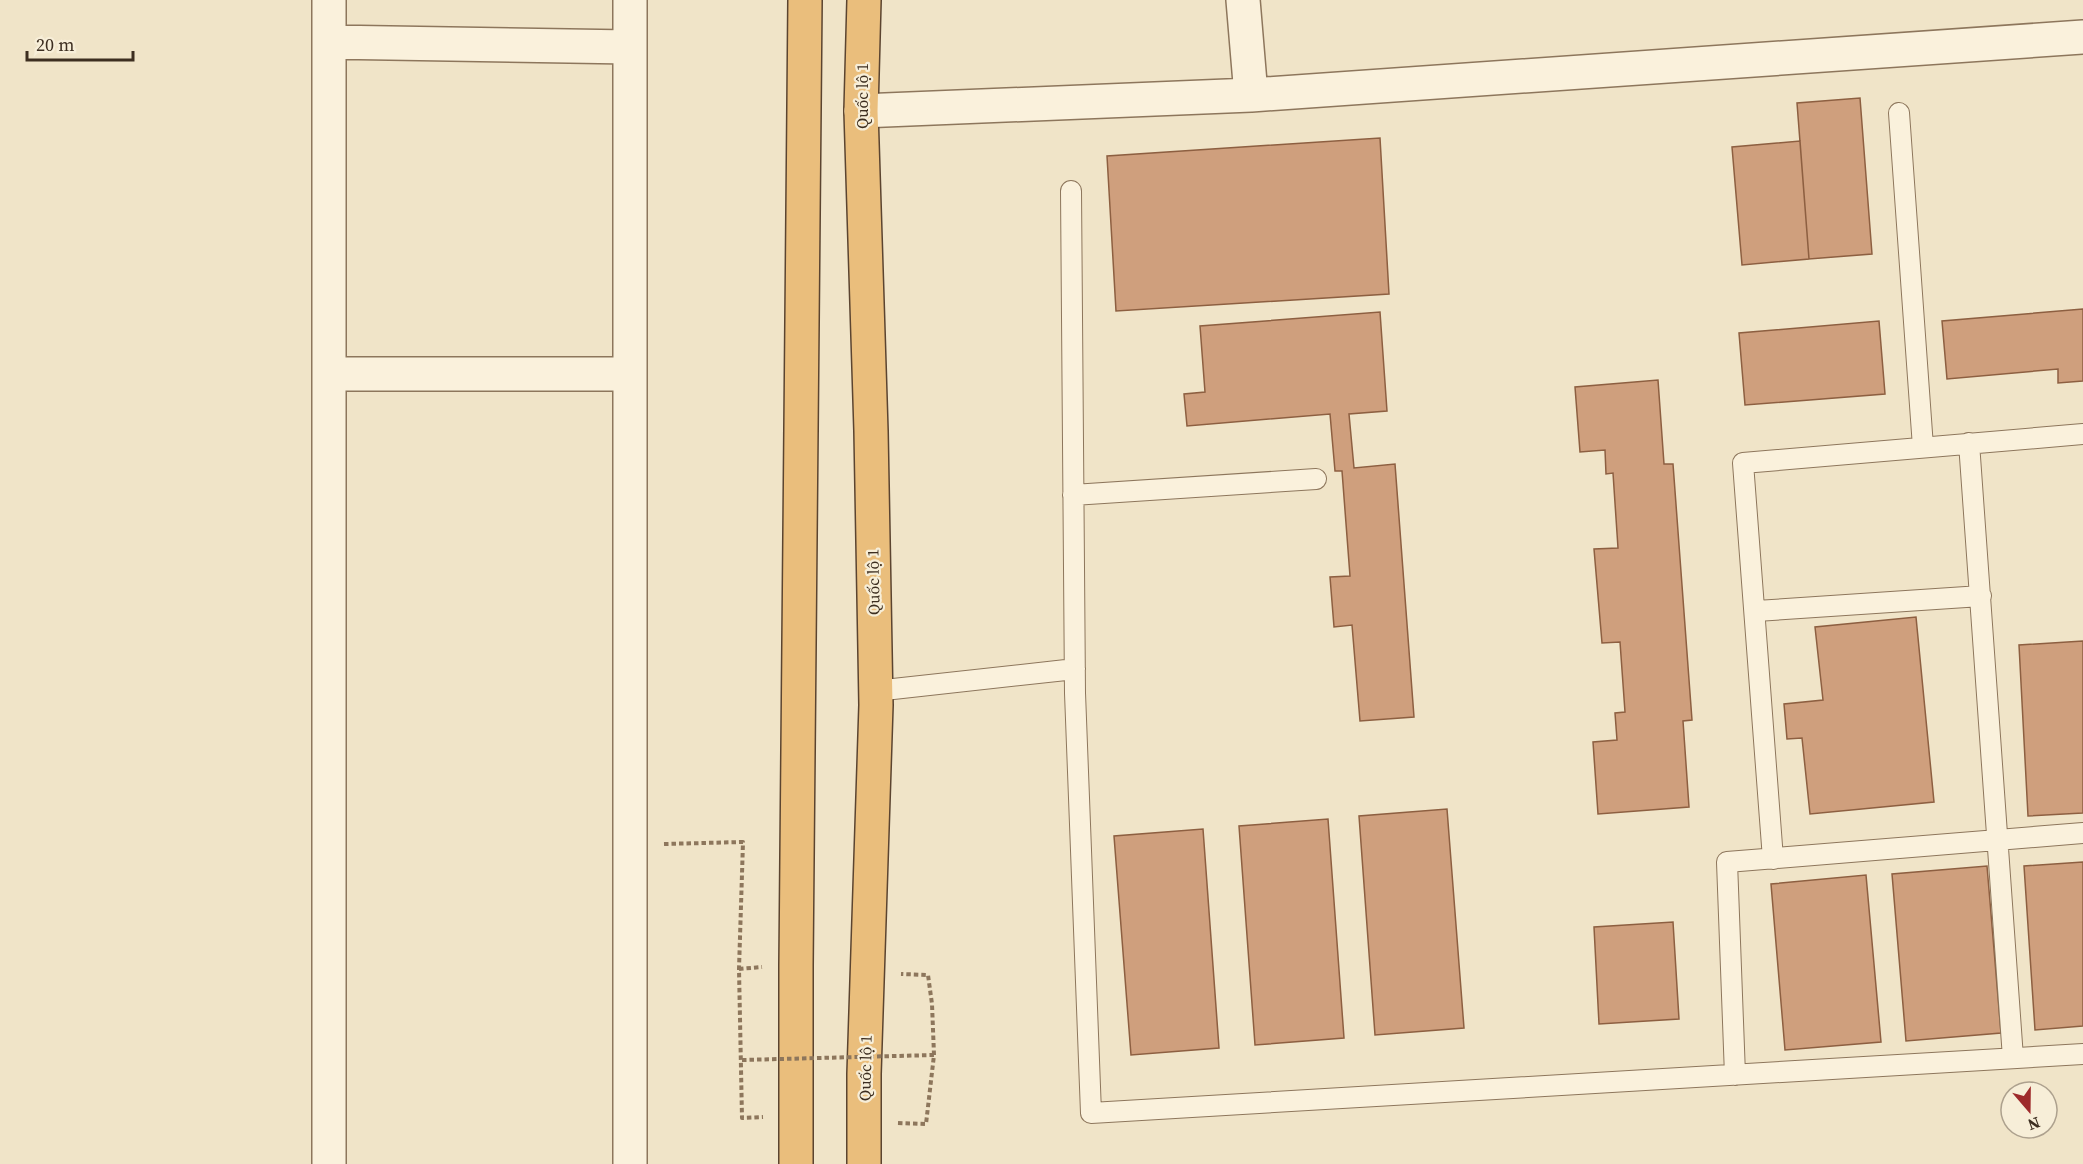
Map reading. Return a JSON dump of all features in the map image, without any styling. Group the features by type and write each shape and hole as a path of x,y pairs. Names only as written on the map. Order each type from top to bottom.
{"highway":[{"path":"796,1164 805,0"},
{"name":"Quốc lộ 1","path":"864,0 861,111 871,431 875,691 864,1074 864,1164"}],"street":[{"path":"329,0 329,1164"},
{"path":"630,0 630,1164"},
{"path":"1243,0 1251,95"},
{"path":"861,111 1251,95 2083,37"},
{"path":"329,42 630,47"},
{"path":"329,374 630,374"}],"lane":[{"path":"1899,113 1923,447"},
{"path":"1071,191 1075,669 1091,1113 2083,1054"},
{"path":"1773,859 1743,463 2083,434"},
{"path":"1969,443 2013,1058"},
{"path":"1073,495 1316,479"},
{"path":"1756,611 1981,596"},
{"path":"875,691 1075,669"},
{"path":"1735,1075 1727,862 2083,833"}],"path":[{"path":"630,845 743,842 739,969 742,1118"},
{"path":"926,1124 934,1055 932,1004 928,975"},
{"path":"742,1060 934,1055"}],"building":[{"path":"1860,98 1872,254 1809,259 1797,103"},
{"path":"1380,138 1389,294 1116,311 1107,156"},
{"path":"1800,141 1809,259 1742,265 1732,147"},
{"path":"2083,309 2083,381 2058,383 2058,369 1947,379 1942,321"},
{"path":"1380,312 1387,411 1349,414 1354,468 1395,464 1414,717 1360,721 1352,625 1334,627 1330,577 1350,576 1342,471 1335,471 1330,414 1187,426 1184,394 1205,392 1200,326"},
{"path":"1879,321 1885,394 1745,405 1739,333"},
{"path":"1658,380 1664,464 1673,464 1692,720 1683,721 1689,807 1598,814 1593,742 1617,740 1615,713 1625,712 1620,642 1602,643 1594,549 1618,548 1613,473 1606,474 1605,450 1580,452 1575,387"},
{"path":"1916,617 1934,802 1810,814 1802,738 1787,739 1784,704 1823,700 1815,627"},
{"path":"2083,641 2083,813 2028,816 2019,645"},
{"path":"1447,809 1464,1028 1375,1035 1359,816"},
{"path":"1328,819 1344,1038 1255,1045 1239,826"},
{"path":"1203,829 1219,1048 1131,1055 1114,836"},
{"path":"2083,862 2083,1026 2035,1030 2024,866"},
{"path":"1987,866 2001,1033 1906,1041 1892,874"},
{"path":"1866,875 1881,1042 1785,1050 1771,884"},
{"path":"1673,922 1679,1019 1599,1024 1594,927"}]}
